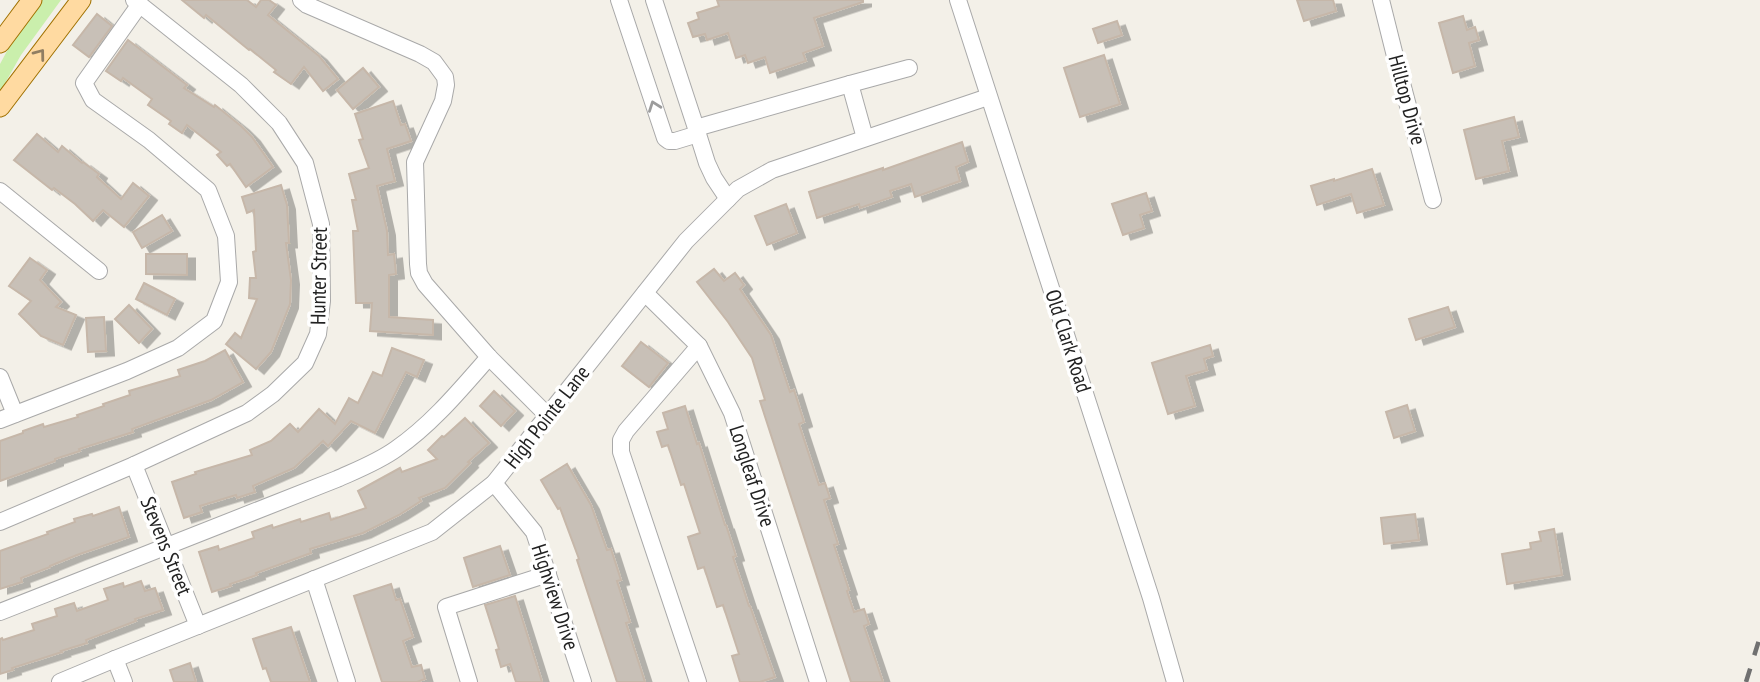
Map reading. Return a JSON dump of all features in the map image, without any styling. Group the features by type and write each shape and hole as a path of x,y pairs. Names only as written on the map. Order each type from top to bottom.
{"main road":[{"path":"0,43 32,0"},
{"path":"0,107 81,0"}],"street":[{"path":"301,0 434,61 445,77 443,102 415,162 419,273 425,284 489,357 548,416"},
{"path":"619,0 665,138 669,141 909,68"},
{"path":"654,0 707,163 728,198"},
{"name":"Old Clark Road","path":"958,0 1144,577 1175,682"},
{"name":"Hilltop Drive","path":"1381,0 1433,200"},
{"path":"0,377 8,417 127,371 178,348 214,321 229,282 226,236 208,190 149,140 93,100 84,83 141,3"},
{"name":"Hunter Street","path":"0,522 247,414 273,394 305,363 318,334 322,301 321,225 305,163 279,123 241,85 141,3"},
{"path":"850,85 865,138"},
{"name":"High Pointe Lane","path":"60,682 432,532 494,483 686,240 738,189 772,170 988,97"},
{"path":"0,191 99,271"},
{"name":"Longleaf Drive","path":"645,293 699,346 732,413 818,682"},
{"path":"698,682 621,452 621,440 626,430 699,346"},
{"path":"0,612 337,479 377,460 396,449 431,420 489,357"},
{"name":"Stevens Street","path":"134,465 198,626"},
{"name":"Highview Drive","path":"494,483 534,532 583,682"},
{"path":"469,682 446,607 548,574"},
{"path":"314,579 347,682"},
{"path":"114,659 124,682"}],"green space":[{"path":"41,0 61,0 21,55 0,92 0,64 19,29"}],"building":[{"path":"182,0 247,0 256,7 261,0 269,0 276,5 268,15 319,56 338,79 323,91 304,67 291,84 206,15 204,18"},
{"path":"717,0 863,2 814,18 823,46 803,53 806,61 770,73 765,57 748,63 745,55 736,58 728,33 707,40 705,34 693,37 688,23 699,19 697,13 719,6"},
{"path":"1297,0 1333,0 1336,11 1304,21"},
{"path":"97,14 112,26 89,57 73,45"},
{"path":"1463,16 1467,30 1475,27 1479,40 1469,43 1475,66 1453,73 1439,23"},
{"path":"1117,21 1122,35 1098,43 1093,29"},
{"path":"128,40 187,85 184,88 214,107 215,105 241,126 273,167 246,187 230,164 227,166 217,155 221,152 187,125 182,133 169,124 171,121 148,105 152,99 123,78 121,81 106,71"},
{"path":"1104,55 1120,104 1080,117 1064,68"},
{"path":"363,68 379,87 353,109 337,90"},
{"path":"393,101 401,125 405,124 411,141 387,149 395,181 377,186 387,231 388,255 394,254 396,274 389,275 389,317 433,320 433,335 370,331 372,303 356,303 353,231 358,231 352,200 356,200 349,174 369,168 359,140 363,139 355,114"},
{"path":"1514,117 1519,137 1502,141 1509,171 1476,179 1464,130"},
{"path":"37,134 58,152 62,146 99,174 97,177 121,199 133,183 149,196 124,227 103,210 93,221 75,204 54,188 52,190 14,160"},
{"path":"962,142 968,162 956,167 960,181 915,197 911,184 890,191 892,197 860,208 859,204 817,218 809,192"},
{"path":"1372,169 1384,205 1357,213 1351,194 1317,205 1311,186"},
{"path":"281,185 287,205 289,243 286,243 291,280 290,304 271,352 256,369 226,344 235,333 241,338 257,299 249,298 250,278 256,278 253,252 256,251 254,210 247,213 242,197"},
{"path":"1146,193 1152,211 1140,215 1144,228 1123,235 1112,204"},
{"path":"786,204 797,233 767,245 755,216"},
{"path":"162,215 172,231 142,248 133,232"},
{"path":"146,254 187,254 187,275 146,274"},
{"path":"30,258 47,270 40,280 61,302 56,307 76,315 63,345 41,336 19,314 31,301 9,286"},
{"path":"714,269 724,281 735,273 744,285 740,289 771,335 790,392 794,390 804,422 799,424 819,485 825,483 830,498 824,500 838,544 834,545 849,590 847,591 854,612 864,609 869,624 864,626 883,682 851,682 760,401 765,400 752,358 697,282"},
{"path":"144,283 175,299 167,315 136,299"},
{"path":"129,305 152,329 139,343 115,319"},
{"path":"1448,307 1455,327 1416,340 1409,319"},
{"path":"104,317 106,351 88,352 86,318"},
{"path":"641,342 668,363 649,387 622,366"},
{"path":"1210,345 1213,356 1204,359 1207,370 1186,376 1195,406 1168,414 1152,363"},
{"path":"392,348 424,360 417,377 406,372 375,433 351,421 328,446 323,441 294,468 253,486 255,492 200,506 202,512 184,518 172,482 196,474 195,472 252,455 250,450 271,441 290,424 298,432 319,409 335,424 349,398 358,403 373,372 382,376"},
{"path":"225,350 243,382 211,400 132,429 133,432 79,449 80,451 0,481 0,441 43,424 44,427 78,417 77,415 130,395 129,391 180,376 178,370 205,361"},
{"path":"494,391 515,411 501,426 480,406"},
{"path":"1407,405 1415,431 1394,438 1386,412"},
{"path":"685,406 736,556 733,557 749,606 775,677 760,682 740,682 732,656 739,654 723,605 717,607 704,567 698,569 688,537 700,533 684,484 681,485 668,445 662,447 657,432 668,429 663,413"},
{"path":"465,418 489,443 445,488 419,498 421,501 399,515 363,533 310,549 311,553 212,592 199,552 218,546 219,550 254,538 252,532 272,525 273,528 329,513 331,520 366,508 358,491 400,468 402,472 437,459 428,450"},
{"path":"567,464 591,505 607,550 611,549 621,580 617,581 630,622 626,623 645,682 617,682 577,560 579,559 560,508 558,509 541,480"},
{"path":"119,507 129,537 77,555 21,578 22,582 0,589 0,551 48,534 47,532 75,522 74,519"},
{"path":"1415,514 1419,540 1384,544 1381,518"},
{"path":"1554,529 1562,575 1507,584 1502,554 1531,549 1530,543 1541,541 1539,532"},
{"path":"500,546 510,575 473,587 464,558"},
{"path":"141,581 145,591 155,588 163,610 86,640 87,643 0,674 0,639 34,630 32,624 57,616 55,609 74,603 77,611 108,600 104,589 123,583 124,587"},
{"path":"391,584 396,600 400,599 413,637 403,641 412,667 421,665 425,679 417,682 382,682 354,596"},
{"path":"515,596 542,682 516,682 510,664 501,667 496,650 499,649 485,605"},
{"path":"291,627 310,682 271,682 266,668 263,669 253,639"},
{"path":"190,663 196,682 174,682 170,670"}],"railway":[{"path":"1746,682 1760,637"}]}
